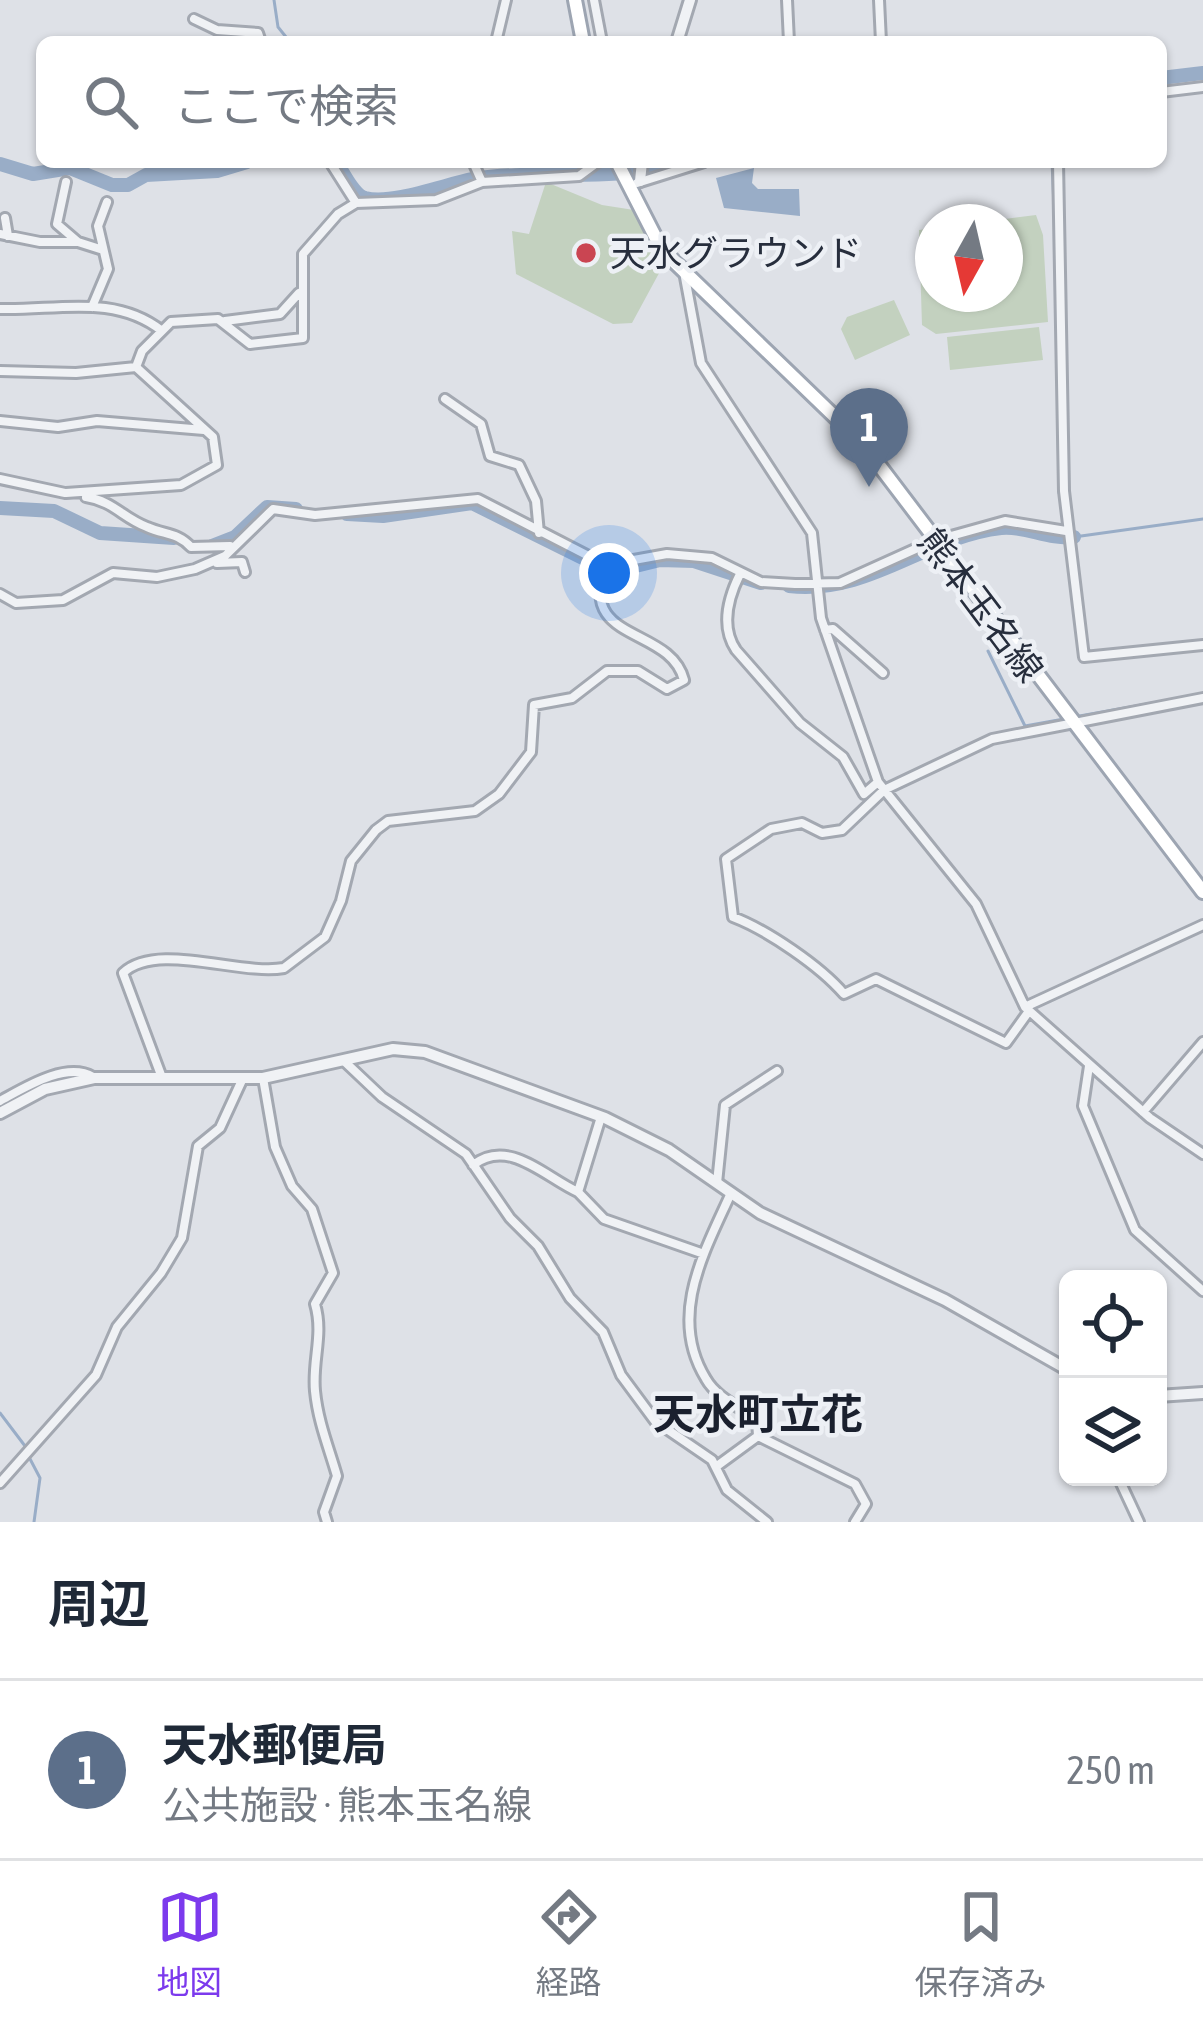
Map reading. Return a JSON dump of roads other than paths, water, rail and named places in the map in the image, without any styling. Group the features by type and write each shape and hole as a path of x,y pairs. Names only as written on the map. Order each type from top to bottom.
{"main road":[{"path":"575,0 582,36"},
{"name":"熊本玉名線","path":"632,173 651,235 863,444 1064,716 1203,892"}],"street":[{"path":"497,36 506,0"},
{"path":"594,0 601,36"},
{"path":"679,36 690,0"},
{"path":"788,0 789,36"},
{"path":"878,0 881,36"},
{"path":"194,20 217,30 259,36"},
{"path":"1167,91 1203,87"},
{"path":"334,168 356,203"},
{"path":"475,168 480,179"},
{"path":"225,321 240,341 250,344 303,338 306,323 299,292 303,254 338,214 356,203 436,200 480,179 586,174 591,168"},
{"path":"632,173 665,168"},
{"path":"1058,168 1067,536 1084,657 1203,645"},
{"path":"66,182 57,224 78,242"},
{"path":"92,307 108,269 98,226 107,202"},
{"path":"5,218 4,235 78,242 100,249"},
{"path":"684,272 701,363 812,533 825,630 881,786 976,904 1027,1009 1143,1112 1203,1154"},
{"path":"136,368 142,351 180,319 225,321 280,314 299,292"},
{"path":"0,309 127,311 162,331"},
{"path":"0,370 76,373 136,368 206,430 219,458 211,473 197,480 66,493"},
{"path":"445,399 481,424 490,456 519,465 536,501 539,532"},
{"path":"0,421 58,427 97,421 206,430"},
{"path":"0,479 118,505 146,527 178,534 191,547 230,546"},
{"path":"0,594 16,603 63,600 113,573 157,577 210,563 225,556 273,508 315,514 392,510 458,497 478,499 605,566 668,554 712,558 739,576 816,588 1005,521 1067,536"},
{"path":"210,563 242,562 244,572"},
{"path":"161,1075 123,974 133,964 180,961 284,968 325,937 351,861 376,830 388,821 475,811 499,794 531,752 534,705 572,698 607,671 638,670 667,689 684,680 677,666 605,617 600,582 605,566"},
{"path":"739,576 728,606 727,637 787,710 843,757 863,794 992,739 1064,716 1203,698"},
{"path":"825,630 833,629 857,645 883,673"},
{"path":"881,786 842,830 822,833 794,824 740,845 726,859 733,917 764,929 848,996 876,979 1006,1043 1027,1009 1203,925"},
{"path":"1143,1112 1203,1042"},
{"path":"0,1114 45,1089 94,1078 263,1078 393,1049 425,1052 601,1117 669,1150 731,1193 827,1247 945,1300 1059,1365"},
{"path":"344,1061 382,1097 461,1149 510,1219 538,1246 571,1298 598,1325 621,1375 655,1421 717,1466 727,1490 767,1522"},
{"path":"1089,1065 1083,1106 1135,1230 1203,1292"},
{"path":"717,1183 724,1105 777,1071"},
{"path":"0,1101 51,1078 85,1072 94,1078"},
{"path":"0,1483 96,1375 117,1327 161,1273 182,1238 198,1146 220,1128 244,1075"},
{"path":"263,1078 275,1147 292,1186 317,1220 333,1273 315,1304 322,1333 315,1390 325,1448 337,1476 324,1512 327,1522"},
{"path":"578,1192 601,1117"},
{"path":"473,1165 496,1156 527,1160 578,1192 604,1219 704,1254"},
{"path":"731,1193 690,1287 690,1326 706,1380 757,1420 758,1436"},
{"path":"1167,1395 1203,1393"},
{"path":"717,1466 758,1436"},
{"path":"758,1436 855,1484 866,1504 855,1522"},
{"path":"1122,1486 1139,1522"}],"water":[{"path":"754,168 752,183 758,189 799,189 800,216 724,208 716,178"}],"waterway":[{"path":"274,0 278,27 285,36"},
{"path":"875,0 876,36"},
{"path":"1167,77 1203,73"},
{"path":"0,164 33,174 70,168"},
{"path":"70,168 112,185 128,185 146,175 227,168"},
{"path":"340,168 356,192 377,199 498,176 601,175 654,168"},
{"path":"1052,168 1055,228"},
{"path":"1057,339 1059,493"},
{"path":"347,514 383,516 472,503 611,572 660,560 694,561 761,583"},
{"path":"212,546 235,537 267,507 296,509"},
{"path":"0,508 54,511 100,533 174,538"},
{"path":"1074,537 1203,519"},
{"path":"789,586 845,582 947,542 1001,528 1074,537"},
{"path":"988,651 1025,726 1064,719"},
{"path":"1074,717 1203,694"},
{"path":"0,1413 25,1446"},
{"path":"29,1457 40,1478 34,1522"}],"place":[{"name":"天水グラウンド","path":"586,253"},
{"name":"天水郵便局","path":"869,487"}],"district":[{"name":"天水町立花","path":"758,1414"}]}
